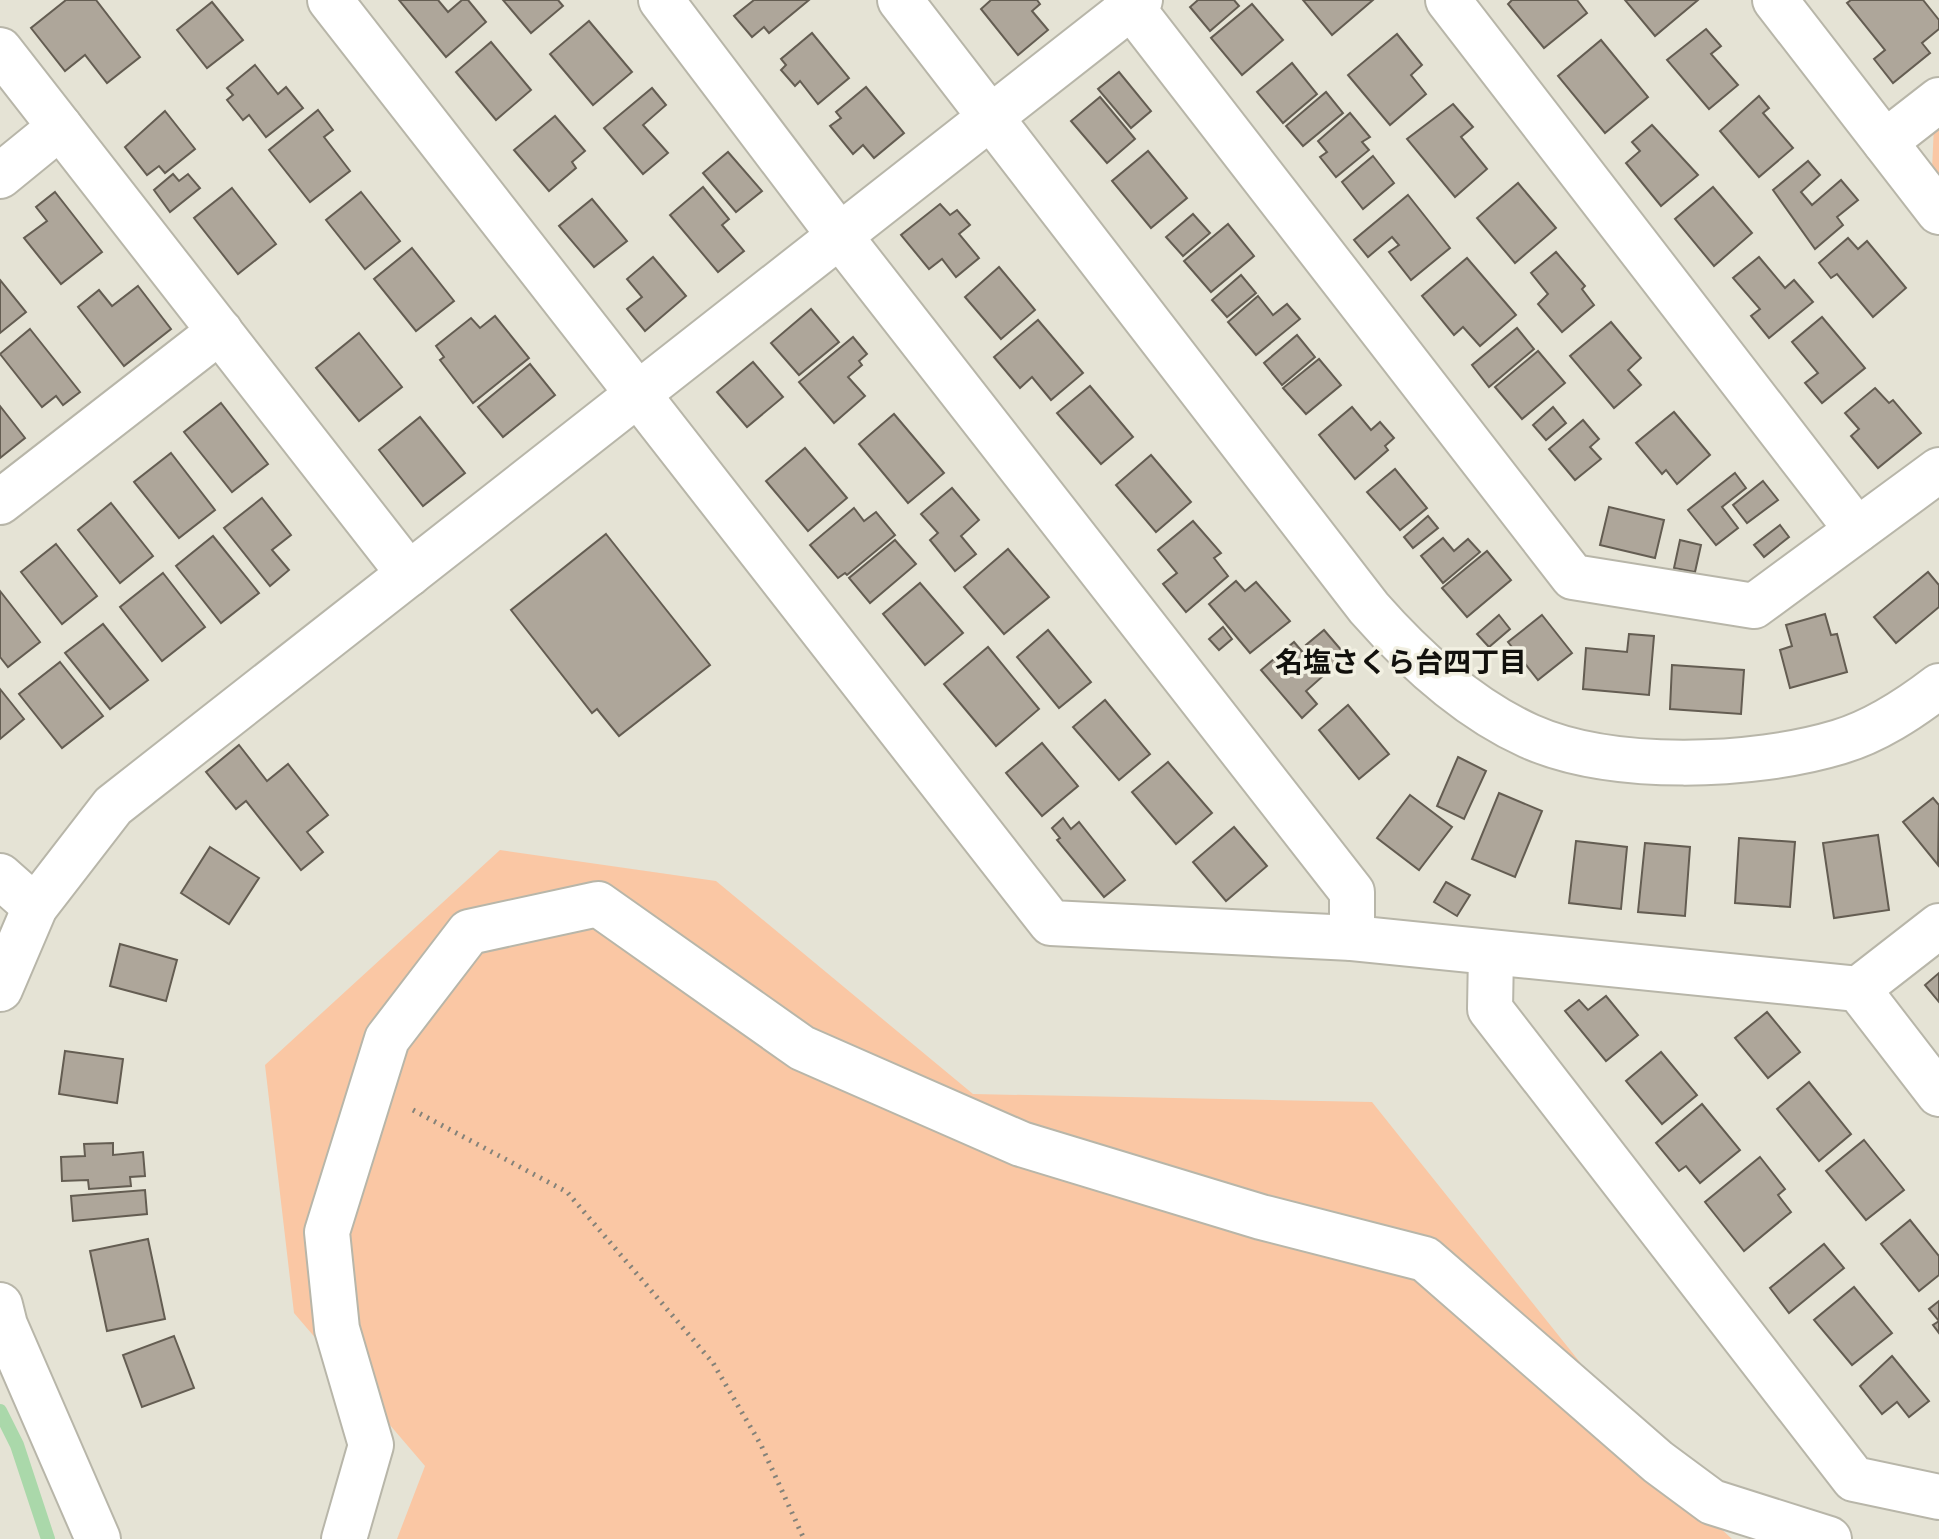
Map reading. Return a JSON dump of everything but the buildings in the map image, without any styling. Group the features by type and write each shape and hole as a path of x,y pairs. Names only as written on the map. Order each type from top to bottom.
{"street":[{"path":"330,0 635,395 1051,923 1352,938 1858,989 1939,926"},
{"path":"661,0 839,235 1352,892 1352,938"},
{"path":"900,0 1369,608 1405,648 1493,716 1530,737 1593,756 1664,763 1712,760 1838,742 1876,727 1939,686"},
{"path":"1448,0 1857,530"},
{"path":"1775,0 1939,212"},
{"path":"0,989 35,907 113,806 1132,2 1573,577 1754,606 1939,470"},
{"path":"0,50 409,574"},
{"path":"1885,142 1939,100"},
{"path":"0,176 60,127"},
{"path":"0,502 220,331"},
{"path":"0,876 35,907"},
{"path":"344,1539 371,1445 337,1329 327,1232 387,1039 469,932 598,904 802,1048 1021,1144 1261,1217 1425,1259 1658,1462 1712,1502 1829,1539"},
{"path":"1491,953 1490,1009 1854,1479 1939,1497"},
{"path":"1858,989 1939,1094"},
{"path":"0,1305 5,1325 98,1539"}],"path":[{"path":"359,1129 414,1110 567,1192 713,1363 761,1445 804,1539"}],"shaded area":[{"path":"1939,122 1939,180 1932,170 1934,125"},
{"path":"500,850 716,881 973,1094 1372,1102 1690,1500 1732,1539 397,1539 425,1466 294,1313 265,1065"}],"waterway":[{"path":"0,1411 17,1445 48,1539"}],"district":[{"name":"名塩さくら台四丁目","path":"1401,662"}]}
